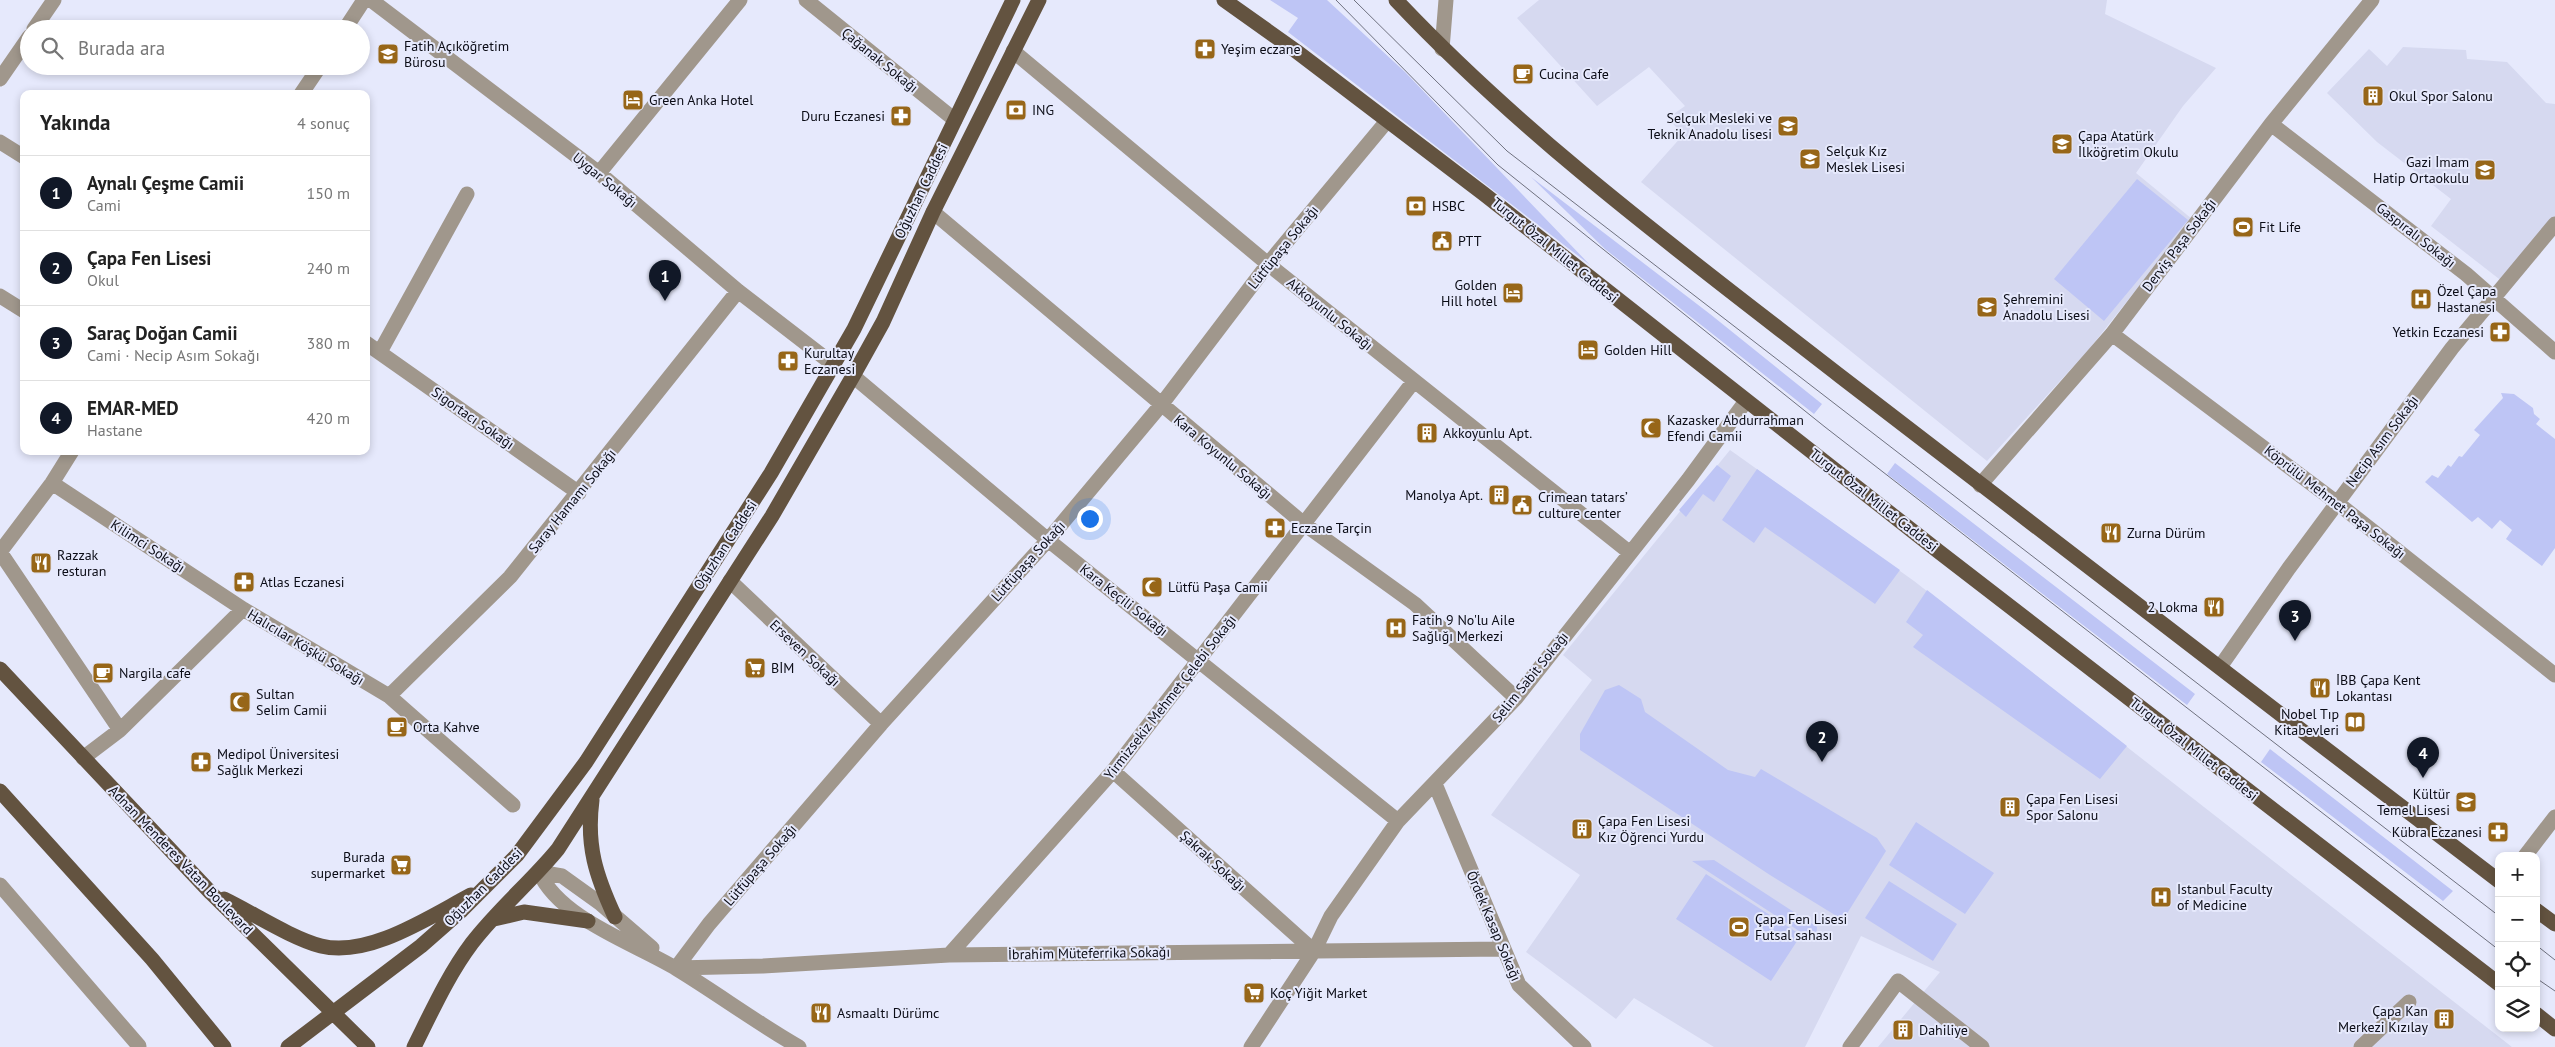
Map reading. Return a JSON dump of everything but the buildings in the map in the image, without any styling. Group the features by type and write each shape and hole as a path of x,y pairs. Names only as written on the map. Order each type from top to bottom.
{"main road":[{"name":"Oğuzhan Caddesi","path":"288,1047 310,1028 332,1014 421,946 484,888 517,855 586,762 772,473 834,365 916,203 1013,0"},
{"name":"Oğuzhan Caddesi","path":"414,1047 458,964 490,920 539,872 558,849 792,483 883,322 933,212 1039,0"},
{"name":"Turgut Özal Millet Caddesi","path":"1224,0 1296,51 1484,194 1746,401 2495,981"},
{"path":"1396,0 1442,49 1492,95 1669,243 1980,485 2495,878"},
{"path":"916,203 933,212"},
{"path":"834,365 853,376"},
{"path":"710,568 730,581"},
{"name":"Adnan Menderes Vatan Boulevard","path":"0,669 212,893 332,1014 368,1047"},
{"path":"0,791 152,958 224,1047"},
{"path":"592,797 589,827 592,855 600,885 615,917"},
{"path":"517,855 539,872"},
{"path":"212,893 307,940 322,946 344,947 372,943 399,934 484,888"},
{"path":"490,920 524,912 588,921"},
{"path":"2540,913 2555,924"},
{"path":"427,1047 431,1013"},
{"path":"2540,1017 2555,1028"}],"street":[{"path":"40,20 54,0"},
{"path":"351,20 364,0"},
{"name":"Uygar Sokağı","path":"371,0 599,173 738,290 834,365"},
{"path":"599,173 740,0"},
{"name":"Çağanak Sokağı","path":"806,0 955,120"},
{"path":"1442,49 1446,0"},
{"name":"Derviş Paşa Sokağı","path":"1980,485 2112,334 2271,124 2372,0"},
{"path":"0,78 20,50"},
{"name":"Akkoyunlu Sokağı","path":"1013,51 1268,264 1629,552"},
{"path":"304,90 314,75"},
{"name":"Lütfüpaşa Sokağı","path":"676,968 709,924 881,724 1048,540 1161,405 1268,264 1387,121"},
{"name":"Gaspıralı Sokağı","path":"2271,124 2495,297 2555,352"},
{"path":"0,142 20,154"},
{"path":"380,352 467,194"},
{"name":"Kara Koyunlu Sokağı","path":"933,212 1304,524 1415,604 1516,698"},
{"name":"Necip Asım Sokağı","path":"2220,667 2336,502 2452,348 2555,224"},
{"name":"Saray Hamamı Sokağı","path":"389,696 510,577 579,493 738,290"},
{"path":"0,296 20,308"},
{"name":"Köprülü Mehmet Paşa Sokağı","path":"2112,334 2336,502 2555,675"},
{"name":"Sigortacı Sokağı","path":"370,346 579,493"},
{"name":"Kara Keçili Sokağı","path":"853,376 1048,540 1398,822"},
{"name":"Yirmizsekiz Mehmet Çelebi Sokağı","path":"949,955 1113,771 1414,381"},
{"name":"Selim Sabit Sokağı","path":"1251,1047 1314,952 1331,916 1398,822 1516,698 1629,552 1688,480 1746,401"},
{"path":"70,455 52,484 0,552 120,730"},
{"name":"Kilimci Sokağı","path":"52,484 243,609"},
{"name":"Erseven Sokağı","path":"730,581 881,724"},
{"name":"Halıcılar Köşkü Sokağı","path":"83,758 120,730 243,609 389,696 513,805"},
{"name":"Şakrak Sokağı","path":"1113,771 1314,952"},
{"name":"Ördek Kasap Sokağı","path":"1435,784 1519,985 1584,1047"},
{"path":"2528,852 2555,817"},
{"path":"539,872 562,876 676,968"},
{"path":"539,872 551,892 588,921 676,968 799,1047"},
{"path":"0,884 139,1046"},
{"name":"İbrahim Müteferrika Sokağı","path":"676,968 763,966 949,955 1504,950"},
{"path":"1850,1047 1898,981 1982,1047"},
{"path":"2361,1047 2409,1002"}],"shaded area":[{"path":"1270,0 1327,0 1405,72 1590,265 1288,32 1298,18"},
{"path":"1539,0 2107,0 2105,14 2216,68 2183,106 2136,173 2192,219 2090,348 1987,461 1641,182 1683,135 1668,118 1685,106 1649,67 1597,106 1517,18"},
{"name":"Gazi İmam Hatip Ortaokulu","path":"2403,47 2466,50 2467,59 2507,62 2546,103 2555,104 2555,216 2503,282 2431,226 2451,199 2377,142 2327,93 2369,49 2387,66"},
{"path":"1531,177 1710,314 1822,404 1814,414 1605,249"},
{"path":"2137,179 2188,220 2104,321 2054,279"},
{"path":"2501,393 2514,394 2533,408 2534,414 2540,419 2536,424 2555,439 2555,548 2542,566 2506,539 2512,530 2500,520 2492,529 2478,517 2472,522 2425,482 2432,475 2438,478 2448,465 2451,467 2459,456 2462,457 2480,435 2474,430 2503,398"},
{"path":"1730,450 1914,581 2512,1047 1878,1047 1940,972 1861,936 1805,1047 1714,1047 1634,998 1616,1019 1526,952 1580,875 1491,815 1592,680 1563,655"},
{"path":"1895,463 2195,694 2187,705 1887,474"},
{"path":"1717,465 1731,476 1714,502 1703,494 1686,517 1679,510"},
{"path":"1757,469 1900,570 1875,604 1765,527 1754,543 1722,520"},
{"path":"1927,590 2127,746 2100,779 1913,647 1923,635 1906,622"},
{"path":"1619,685 1641,699 1645,712 1728,770 1755,777 1761,769 1877,838 1886,851 1843,920 1770,875 1580,750 1580,734 1605,690"},
{"path":"2270,749 2453,891 2443,901 2261,762"},
{"path":"1916,822 1994,873 1965,914 1889,865"},
{"path":"1714,860 1817,927 1816,942 1692,861"},
{"name":"Çapa Fen Lisesi Futsal sahası","path":"1706,874 1801,935 1771,981 1676,919"},
{"path":"1889,881 1957,924 1933,961 1865,918"}],"tram line":[{"path":"1336,0 1498,165 1825,427 2495,947"},
{"path":"1354,0 1507,151 2495,913"},
{"path":"2540,948 2555,960"},
{"path":"2540,981 2555,991"}],"place":[{"name":"Yeşim eczane","path":"1205,49"},
{"name":"Fatih Açıköğretim Bürosu","path":"388,54"},
{"name":"Cucina Cafe","path":"1523,74"},
{"name":"Okul Spor Salonu","path":"2373,96"},
{"name":"Green Anka Hotel","path":"633,100"},
{"name":"ING","path":"1016,110"},
{"name":"Duru Eczanesi","path":"901,116"},
{"name":"Selçuk Mesleki ve Teknik Anadolu lisesi","path":"1788,126"},
{"name":"Çapa Atatürk İlköğretim Okulu","path":"2062,144"},
{"name":"Selçuk Kız Meslek Lisesi","path":"1810,159"},
{"name":"Gazi İmam Hatip Ortaokulu","path":"2485,170"},
{"name":"HSBC","path":"1416,206"},
{"name":"Fit Life","path":"2243,227"},
{"name":"PTT","path":"1442,241"},
{"name":"Golden Hill hotel","path":"1513,293"},
{"name":"Özel Çapa Hastanesi","path":"2421,299"},
{"name":"Aynalı Çeşme Camii","path":"665,301"},
{"name":"Şehremini Anadolu Lisesi","path":"1987,307"},
{"name":"Yetkin Eczanesi","path":"2500,332"},
{"name":"Golden Hill","path":"1588,350"},
{"name":"Kurultay Eczanesi","path":"788,361"},
{"name":"Kazasker Abdurrahman Efendi Camii","path":"1651,428"},
{"name":"Akkoyunlu Apt.","path":"1427,433"},
{"name":"Manolya Apt.","path":"1499,495"},
{"name":"Crimean tatars’ culture center","path":"1522,505"},
{"name":"Eczane Tarçin","path":"1275,528"},
{"name":"Zurna Dürüm","path":"2111,533"},
{"name":"Razzak resturan","path":"41,563"},
{"name":"Atlas Eczanesi","path":"244,582"},
{"name":"Lütfü Paşa Camii","path":"1152,587"},
{"name":"2 Lokma","path":"2214,607"},
{"name":"Fatih 9 No'lu Aile Sağlığı Merkezi","path":"1396,628"},
{"name":"Saraç Doğan Camii","path":"2295,641"},
{"name":"BİM","path":"755,668"},
{"name":"Nargila cafe","path":"103,673"},
{"name":"İBB Çapa Kent Lokantası","path":"2320,688"},
{"name":"Sultan Selim Camii","path":"240,702"},
{"name":"Nobel Tıp Kitabevleri","path":"2355,722"},
{"name":"Orta Kahve","path":"397,727"},
{"name":"Medipol Üniversitesi Sağlık Merkezi","path":"201,762"},
{"name":"Çapa Fen Lisesi","path":"1822,762"},
{"name":"EMAR-MED","path":"2423,778"},
{"name":"Kültür Temel Lisesi","path":"2466,802"},
{"name":"Çapa Fen Lisesi Spor Salonu","path":"2010,807"},
{"name":"Çapa Fen Lisesi Kız Öğrenci Yurdu","path":"1582,829"},
{"name":"Kübra Eczanesi","path":"2498,832"},
{"name":"Burada supermarket","path":"401,865"},
{"name":"Istanbul Faculty of Medicine","path":"2161,897"},
{"name":"Çapa Fen Lisesi Futsal sahası","path":"1739,927"},
{"name":"Koç Yiğit Market","path":"1254,993"},
{"name":"Asmaaltı Dürümc","path":"821,1013"},
{"name":"Çapa Kan Merkezi Kızılay","path":"2444,1019"},
{"name":"Dahiliye","path":"1903,1030"}]}
